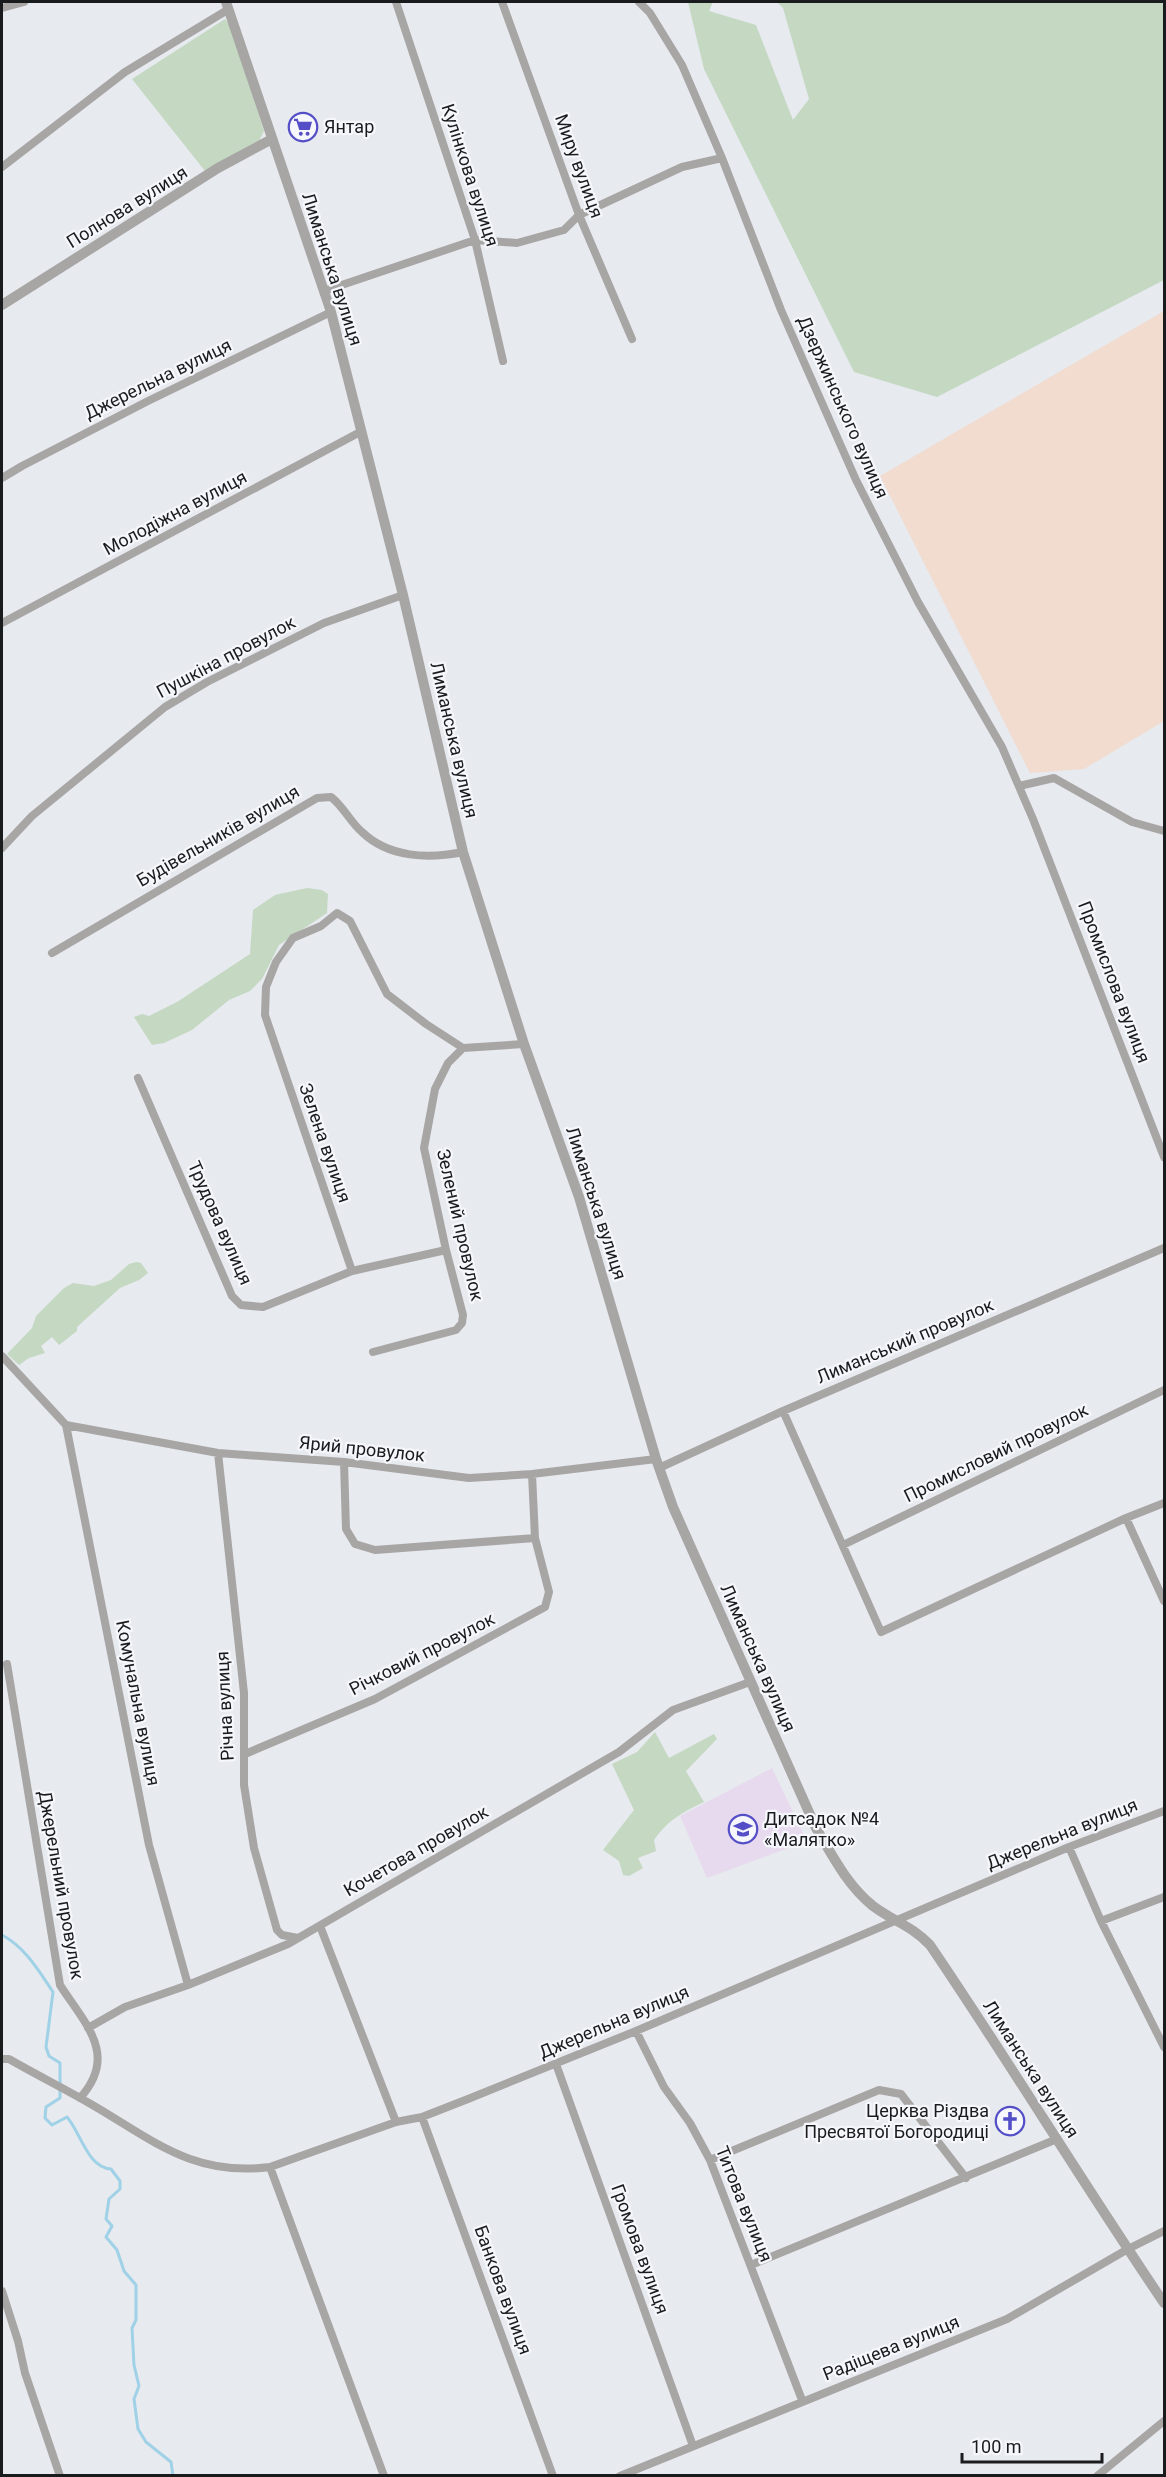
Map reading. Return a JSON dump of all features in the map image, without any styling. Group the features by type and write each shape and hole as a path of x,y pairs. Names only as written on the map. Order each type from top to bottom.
{"street":[{"path":"2,9 24,2"},
{"name":"Кулінкова вулиця","path":"396,2 475,240 503,362"},
{"name":"Миру вулиця","path":"502,2 579,215 632,339"},
{"name":"Дзержинського вулиця","path":"639,2 661,30 682,65 722,158 781,310 856,480 918,602 1002,747 1033,819"},
{"path":"2,167 125,72 227,5"},
{"name":"Лиманська вулиця","path":"227,5 331,312 403,594 463,852 524,1044 579,1197 657,1463 673,1507 816,1828 839,1866 863,1896 918,1932 930,1945 996,2042 1164,2302"},
{"name":"Полнова вулиця","path":"2,305 218,168 272,139"},
{"path":"324,291 475,240 517,243 564,230 579,215 682,167 722,158"},
{"name":"Джерельна вулиця","path":"2,478 148,401 331,312"},
{"name":"Молодіжна вулиця","path":"2,623 362,431"},
{"name":"Пушкіна провулок","path":"2,848 32,816 165,707 207,682 324,623 403,594"},
{"path":"1019,786 1054,778 1132,822 1164,831"},
{"name":"Будівельників вулиця","path":"52,953 317,798 331,797 361,831 375,843 394,852 428,856 463,852"},
{"name":"Промислова вулиця","path":"1033,819 1164,1157"},
{"name":"Зелена вулиця","path":"352,1271 265,1015 266,987 276,962 293,938 321,926 337,913 350,921 387,994 426,1024 463,1048"},
{"path":"463,1048 524,1044"},
{"name":"Зелений провулок","path":"373,1352 444,1334 456,1330 462,1323 464,1315 446,1250 424,1148 435,1089 448,1063 463,1048"},
{"name":"Трудова вулиця","path":"138,1078 232,1296 241,1305 263,1307 352,1271"},
{"name":"Лиманський провулок","path":"657,1463 1164,1248"},
{"path":"352,1271 446,1250"},
{"path":"2,1356 66,1425"},
{"name":"Промисловий провулок","path":"843,1545 1164,1390"},
{"path":"783,1411 881,1632 1126,1518 1164,1503"},
{"name":"Ярий провулок","path":"66,1425 218,1453 344,1462 470,1478 657,1463"},
{"name":"Комунальна вулиця","path":"66,1425 149,1845 188,1985"},
{"name":"Річна вулиця","path":"218,1453 243,1693 244,1785 254,1848 277,1930 282,1935 299,1938"},
{"path":"344,1462 346,1529 356,1544 375,1550 535,1538"},
{"name":"Річковий провулок","path":"245,1755 375,1699 545,1607 549,1592 535,1538 532,1474"},
{"path":"1126,1518 1164,1601"},
{"name":"Джерельний провулок","path":"7,1664 60,1985 95,2041 98,2072 90,2087 76,2096"},
{"name":"Кочетова провулок","path":"88,2028 125,2007 188,1985 299,1938 619,1752 673,1710 750,1682"},
{"name":"Джерельна вулиця","path":"2,2059 9,2059 76,2096 146,2139 183,2157 222,2169 270,2167 396,2122 422,2117 556,2064 895,1919 1069,1847 1164,1811"},
{"path":"1069,1847 1101,1921 1164,2047"},
{"path":"1101,1921 1164,1898"},
{"path":"320,1926 396,2122"},
{"name":"Титова вулиця","path":"636,2031 664,2088 690,2123 710,2160 802,2400"},
{"name":"Громова вулиця","path":"556,2064 693,2446"},
{"path":"710,2160 879,2090 901,2094 966,2178"},
{"name":"Банкова вулиця","path":"422,2117 553,2475"},
{"path":"751,2265 1057,2139"},
{"path":"270,2167 384,2475"},
{"name":"Радіщева вулиця","path":"620,2475 1007,2319 1128,2249 1164,2231"},
{"path":"2,2291 18,2341 25,2373 60,2475"},
{"path":"1097,2475 1164,2421"}],"shaded area":[{"path":"1164,311 1164,721 1084,769 1030,773 880,476"},
{"name":"Дитсадок №4 «Малятко»","path":"772,1768 807,1841 707,1878 680,1816"}],"green space":[{"path":"688,2 713,2 709,11 756,25 793,120 809,99 783,8 777,2 1164,2 1164,280 937,397 854,372 704,69"},
{"path":"225,19 230,25 264,131 258,143 205,171 132,79"},
{"path":"307,888 322,890 328,894 327,913 279,945 262,979 250,991 229,1000 192,1030 164,1043 152,1045 134,1017 142,1014 149,1016 177,1002 250,954 253,910 275,895"},
{"path":"141,1263 148,1273 139,1280 120,1288 77,1327 77,1331 59,1345 52,1337 41,1346 45,1353 29,1358 19,1365 7,1354 32,1328 36,1316 64,1288 73,1283 94,1286 111,1280 129,1264"},
{"path":"655,1732 669,1758 714,1734 717,1739 686,1771 704,1802 683,1813 665,1827 654,1840 656,1851 638,1858 643,1868 629,1876 623,1875 619,1861 603,1850 634,1810 612,1764 637,1752"}],"waterway":[{"path":"2,1935 25,1953 53,1992 46,2047 49,2056 60,2063 60,2098 46,2107 45,2118 52,2125 67,2117 90,2156 103,2167 111,2169 120,2181 120,2189 109,2199 106,2219 112,2226 106,2237 117,2250 124,2271 136,2285 136,2320 132,2328 134,2365 139,2386 134,2399 138,2429 146,2442 171,2462 173,2476"}],"place":[{"name":"Янтар","path":"303,127"},
{"name":"Дитсадок №4 «Малятко»","path":"743,1829"},
{"name":"Церква Різдва Пресвятої Богородиці","path":"1010,2121"}]}
